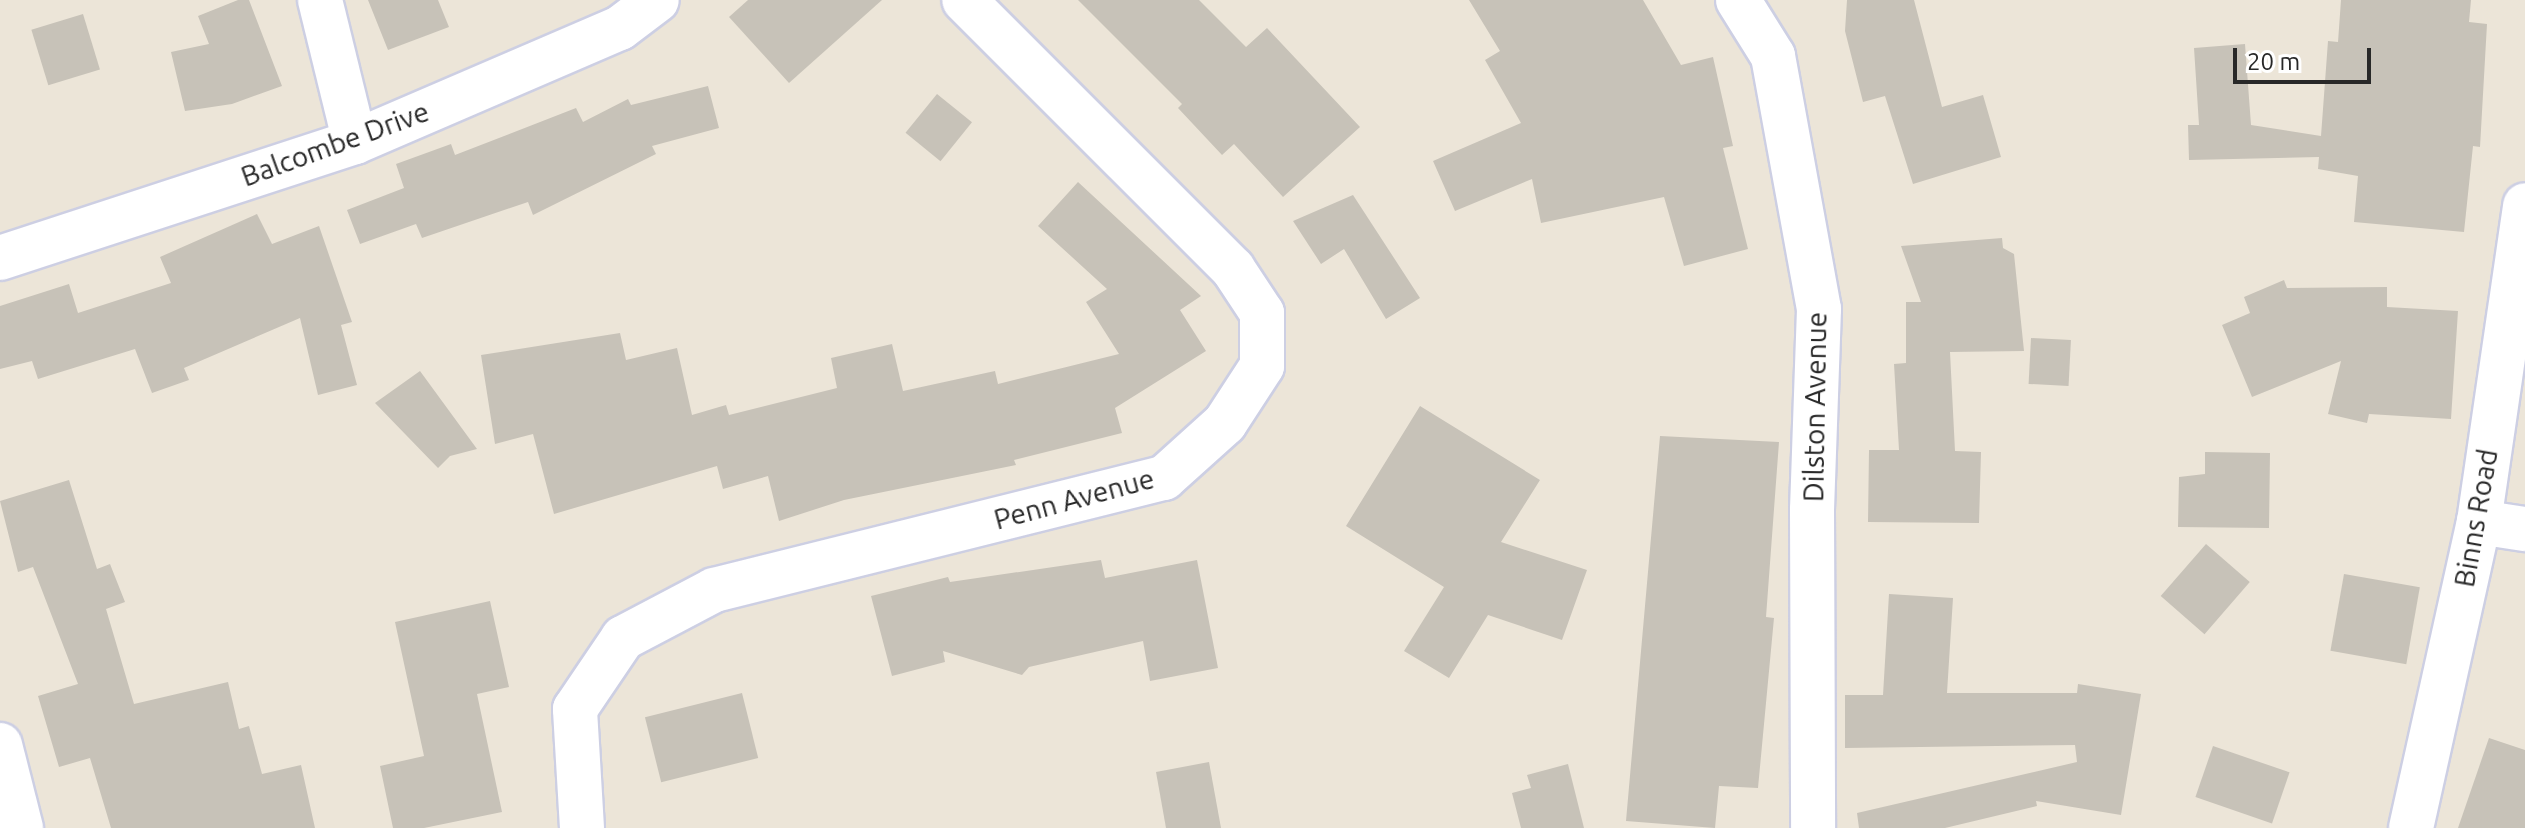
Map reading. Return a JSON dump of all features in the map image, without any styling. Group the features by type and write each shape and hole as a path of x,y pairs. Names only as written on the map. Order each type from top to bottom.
{"street":[{"path":"320,0 355,142"},
{"name":"Balcombe Drive","path":"0,258 355,142 620,28 657,0"},
{"name":"Penn Avenue","path":"582,828 575,709 623,638 714,590 1164,478 1225,423 1262,366 1262,313 1233,269 964,0"},
{"name":"Dilston Avenue","path":"1738,0 1773,56 1819,309 1812,510 1813,828"},
{"path":"1773,56 1779,0"},
{"name":"Binns Road","path":"2411,828 2479,522 2525,205"},
{"path":"2479,522 2525,529"},
{"path":"0,745 21,828"}],"building":[{"path":"238,0 249,0 282,86 232,104 185,111 171,52 209,44 198,16"},
{"path":"368,0 438,0 449,27 388,50"},
{"path":"748,0 882,0 789,83 729,17"},
{"path":"1078,0 1199,0 1246,47 1267,28 1360,127 1283,197 1234,144 1222,155 1178,108 1182,104"},
{"path":"1469,0 1643,0 1681,65 1713,57 1733,146 1723,148 1748,249 1684,266 1664,197 1541,223 1532,179 1455,211 1433,161 1521,123 1485,60 1500,51"},
{"path":"1847,0 1914,0 1942,107 1983,95 2001,157 1913,184 1885,96 1863,102 1845,31"},
{"path":"2341,0 2471,0 2469,22 2487,24 2480,147 2473,146 2464,232 2354,222 2358,176 2318,169 2319,157 2189,160 2188,125 2199,125 2194,48 2245,44 2251,125 2321,136 2328,41 2338,42"},
{"path":"83,14 100,69 48,85 31,30"},
{"path":"708,86 719,128 652,146 656,154 533,215 528,202 422,238 416,224 360,244 347,210 404,188 396,164 451,144 455,155 576,108 583,122 628,99 631,105"},
{"path":"937,94 972,122 941,161 906,133"},
{"path":"1078,182 1201,296 1180,310 1206,351 1115,408 1122,433 1014,460 1016,465 844,500 779,521 768,476 723,489 717,466 554,514 533,434 495,444 481,355 620,333 626,360 677,348 692,415 726,405 729,415 837,388 831,358 892,344 903,391 995,371 998,384 1119,354 1086,302 1107,289 1038,226"},
{"path":"1353,195 1420,298 1386,319 1344,249 1321,264 1293,221"},
{"path":"257,214 272,244 319,226 352,322 341,325 357,385 318,395 300,318 184,368 189,380 152,393 135,349 38,379 32,361 0,369 0,306 69,284 78,313 171,283 160,257"},
{"path":"2002,238 2003,248 2014,254 2024,351 1950,352 1955,451 1981,452 1979,523 1868,522 1869,450 1899,450 1894,364 1906,363 1906,302 1921,302 1901,246"},
{"path":"2284,280 2287,288 2387,287 2387,307 2458,311 2451,419 2369,414 2367,423 2328,414 2341,361 2252,397 2222,325 2250,313 2244,297"},
{"path":"2031,338 2071,340 2069,386 2029,384"},
{"path":"420,371 477,449 450,456 438,468 375,403"},
{"path":"1420,406 1540,480 1501,542 1587,570 1562,640 1488,615 1449,678 1404,651 1444,587 1346,526"},
{"path":"1660,436 1779,442 1766,617 1774,618 1758,788 1719,786 1715,828 1626,821"},
{"path":"2205,452 2270,453 2269,528 2178,527 2179,477 2205,474"},
{"path":"69,480 97,569 110,564 125,602 106,609 134,704 228,682 239,729 249,726 262,774 301,765 315,828 111,828 90,758 59,767 38,696 78,684 33,567 18,572 0,501"},
{"path":"2206,544 2250,582 2205,634 2161,596"},
{"path":"1101,560 1105,578 1197,560 1218,668 1150,681 1143,641 1029,667 1022,675 943,651 945,662 892,676 871,596 948,577 950,582"},
{"path":"2344,574 2420,587 2406,664 2330,651"},
{"path":"1889,594 1953,598 1947,693 2077,693 2078,684 2141,694 2121,815 2036,801 2037,806 1945,828 1859,828 1857,813 2077,762 2075,745 1845,748 1845,695 1883,695"},
{"path":"490,601 509,687 477,694 502,812 424,828 393,828 380,766 424,756 395,622"},
{"path":"742,693 758,758 661,782 645,717"},
{"path":"2489,738 2525,750 2525,828 2458,828"},
{"path":"2213,746 2290,772 2272,823 2195,797"},
{"path":"1209,762 1221,828 1166,828 1156,772"},
{"path":"1568,764 1584,828 1521,828 1512,793 1531,788 1527,775"}]}
